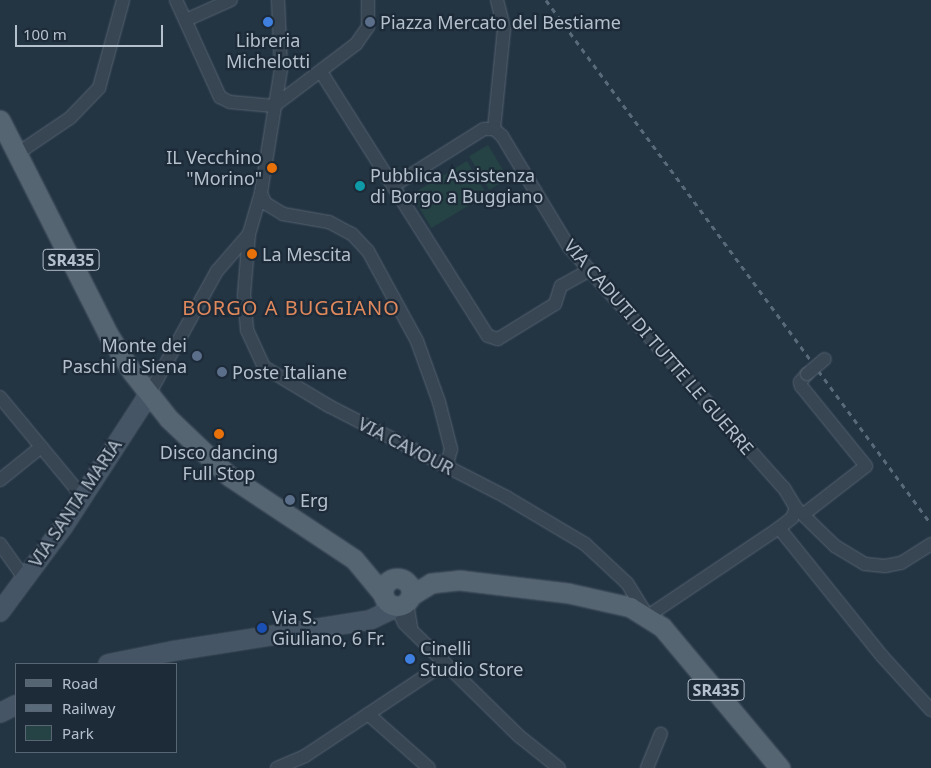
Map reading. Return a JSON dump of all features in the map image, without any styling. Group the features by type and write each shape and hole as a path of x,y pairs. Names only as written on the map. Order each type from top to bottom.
{"main road":[{"name":"SR435","path":"0,120 108,334 150,394 181,432 220,469 270,506 332,542 398,594 440,575 459,580 586,596 630,607 648,616 684,651 780,768"},
{"name":"VIA SANTA MARIA","path":"0,612 150,394"},
{"path":"113,663 173,650 363,621 398,594"}],"street":[{"path":"21,151 60,127 99,88 122,0"},
{"path":"176,0 220,97 230,102 274,106 320,72 364,35 368,27 368,0"},
{"path":"186,20 231,0"},
{"path":"150,394 217,271 249,234 262,193 281,69 278,4 290,0"},
{"path":"393,186 484,129 494,129 504,28 497,0"},
{"path":"320,72 488,336 498,338 555,304 561,286 588,271"},
{"name":"VIA CADUTI DI TUTTE LE GUERRE","path":"494,129 502,136 569,248 784,488 800,511 835,546 865,564 900,563 931,544"},
{"path":"262,193 265,203 283,214 321,220 342,228 368,252 417,341 439,402 451,450 448,460 440,464"},
{"name":"VIA CAVOUR","path":"249,234 244,295 247,330 252,347 264,367 329,406 506,497 585,544 627,583 648,616"},
{"path":"648,616 779,528 800,511 866,466 801,386 800,382 807,374 826,360"},
{"path":"0,397 81,495"},
{"path":"0,480 41,447"},
{"path":"779,528 882,656 931,710"},
{"path":"0,544 24,579"},
{"path":"398,594 401,619 519,736 559,768"},
{"path":"277,768 300,758 445,663"},
{"path":"368,714 429,768"},
{"path":"647,768 661,734"}],"green space":[{"path":"488,145 508,178 489,190 469,156"},
{"path":"467,161 487,194 431,228 411,194"}],"railway":[{"path":"546,0 931,524"}],"place":[{"name":"Libreria Michelotti","path":"268,22"},
{"name":"Piazza Mercato del Bestiame","path":"370,22"},
{"name":"IL Vecchino \"Morino\"","path":"272,168"},
{"name":"Pubblica Assistenza di Borgo a Buggiano","path":"360,186"},
{"name":"La Mescita","path":"252,254"},
{"name":"Monte dei Paschi di Siena","path":"197,356"},
{"name":"Poste Italiane","path":"222,372"},
{"name":"Disco dancing Full Stop","path":"219,434"},
{"name":"Erg","path":"290,500"},
{"name":"Via S. Giuliano, 6 Fr.","path":"262,628"},
{"name":"Cinelli Studio Store","path":"410,659"}],"district":[{"name":"BORGO A BUGGIANO","path":"291,307"}]}
